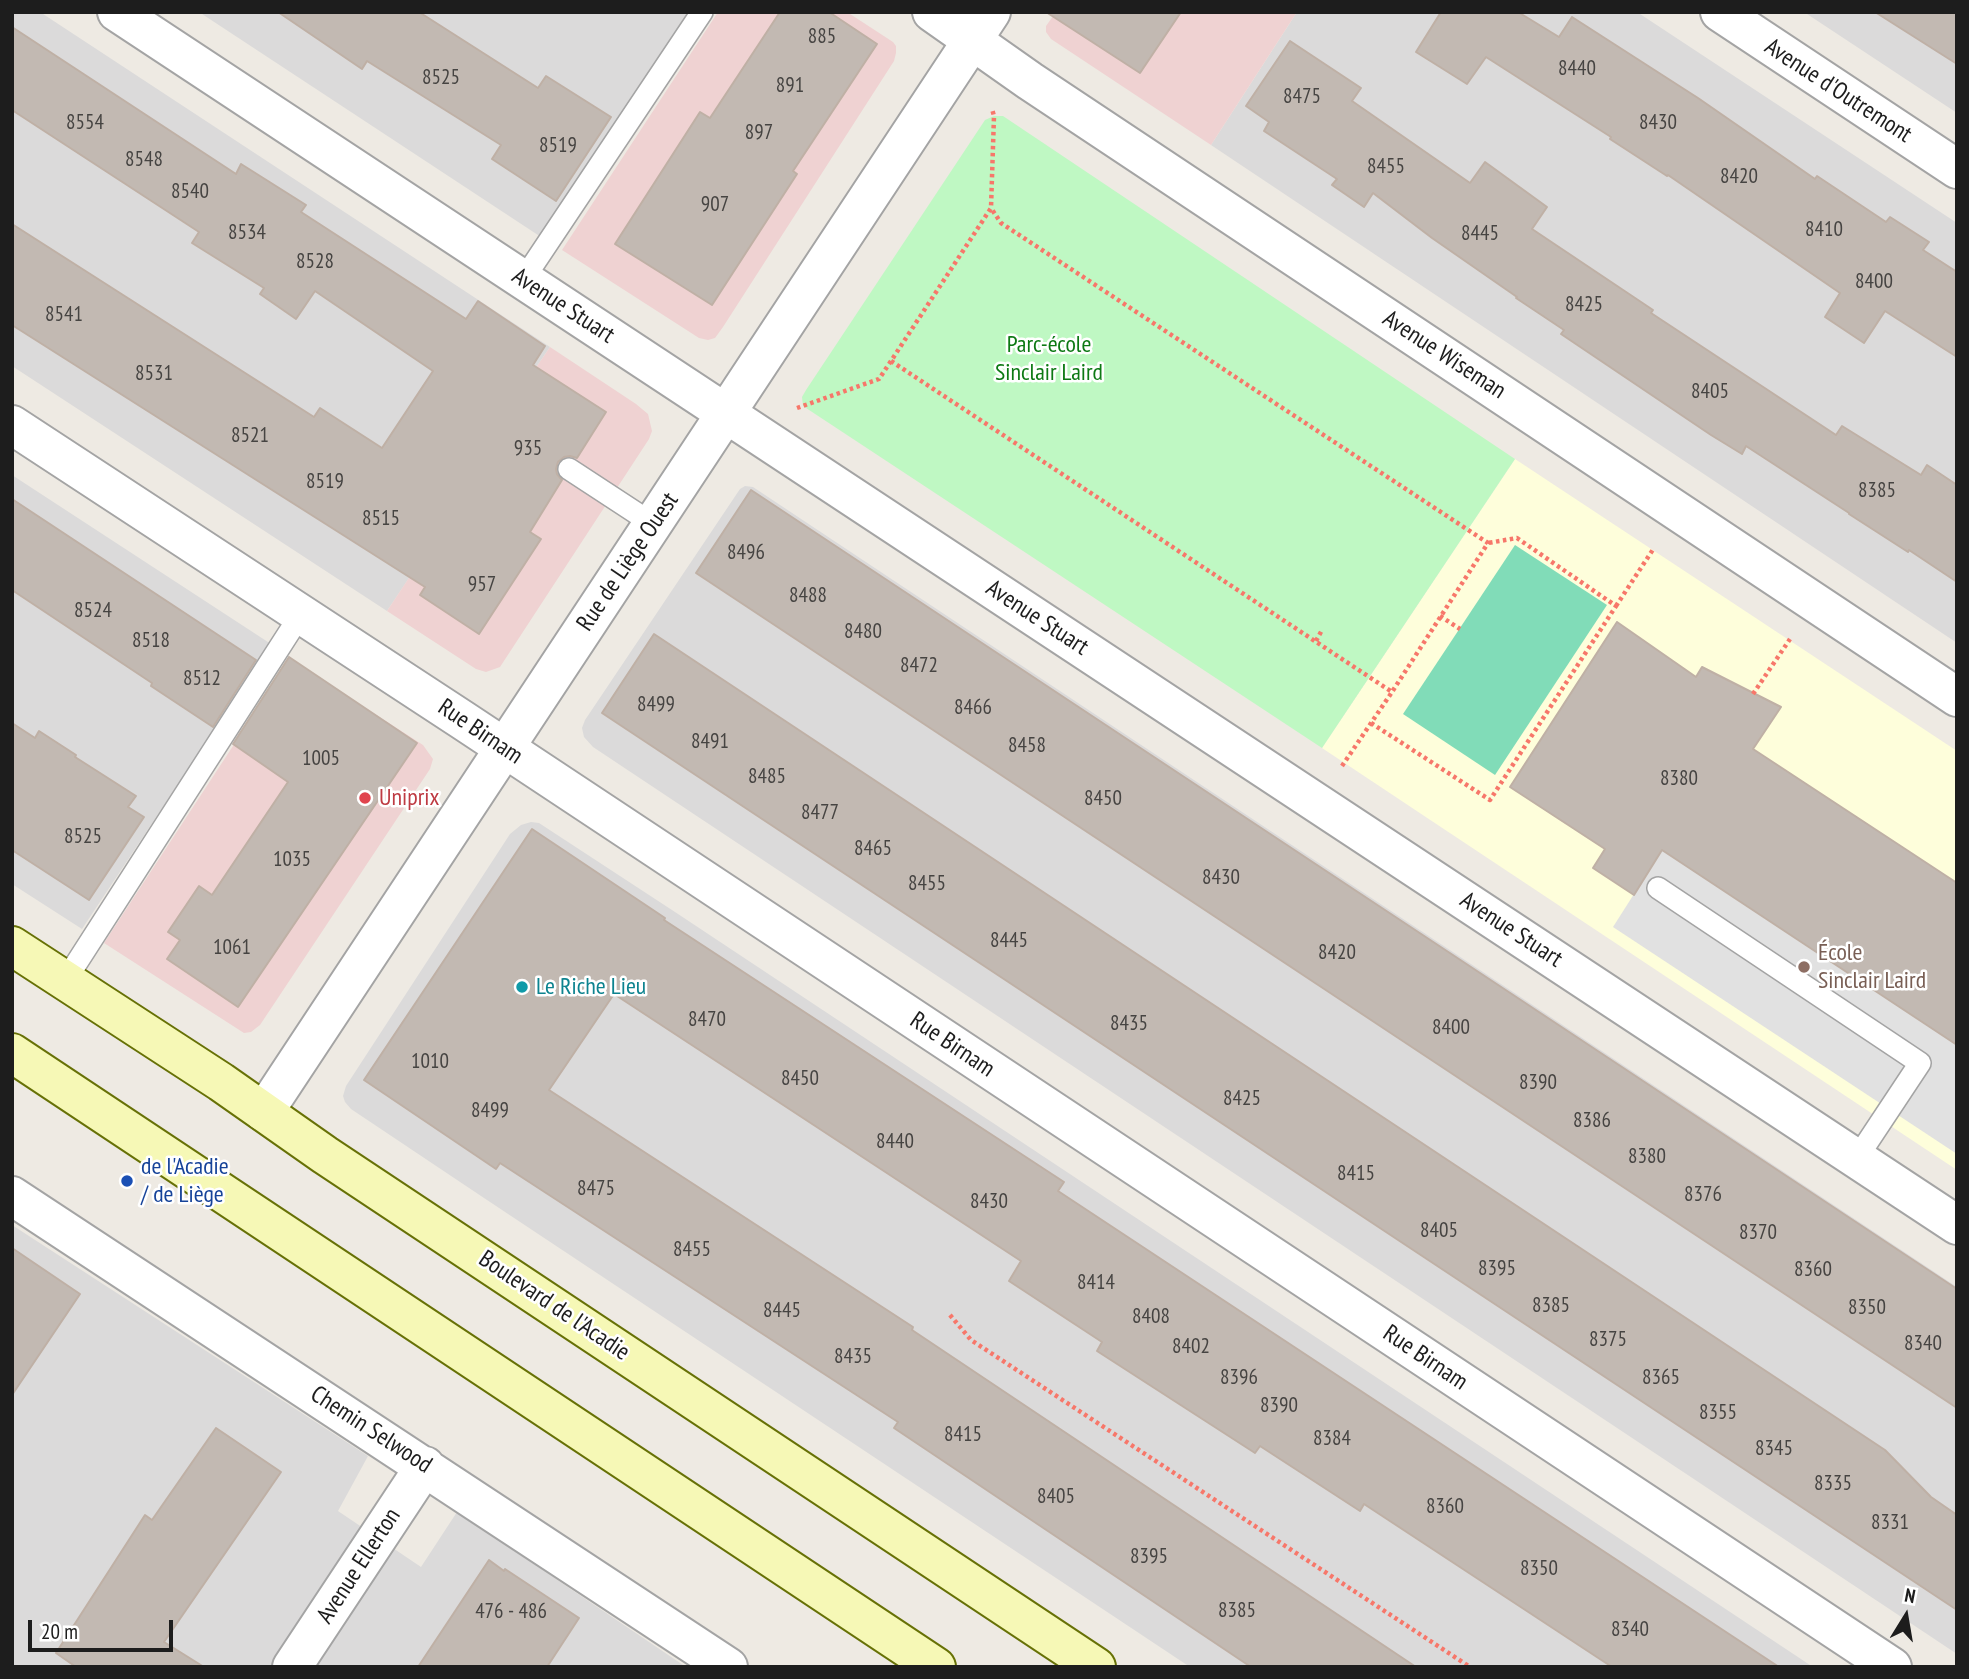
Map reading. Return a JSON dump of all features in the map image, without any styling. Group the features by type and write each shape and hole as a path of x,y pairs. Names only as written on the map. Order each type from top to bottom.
{"main road":[{"name":"Boulevard de l'Acadie","path":"12,946 1096,1667"},
{"path":"12,1054 936,1667"}],"street":[{"name":"Avenue Stuart","path":"117,12 1957,1225"},
{"name":"Avenue Wiseman","path":"932,12 982,27 1030,82 1957,696"},
{"name":"Avenue d'Outremont","path":"1720,12 1957,169"},
{"name":"Rue de Liège Ouest","path":"264,1112 982,27"},
{"name":"Rue Birnam","path":"12,425 1892,1667"},
{"name":"Chemin Selwood","path":"12,1196 728,1667"},
{"name":"Avenue Ellerton","path":"292,1667 425,1466"}],"lane":[{"path":"523,280 702,12"},
{"path":"569,469 653,524"},
{"path":"65,981 301,614"},
{"path":"1658,888 1920,1063 1857,1158"}],"path":[{"path":"792,410 879,379 891,361 991,208 992,108"},
{"path":"991,208 1000,223 1488,543 1517,538 1616,606"},
{"path":"891,361 1392,692"},
{"path":"1340,769 1488,543"},
{"path":"1371,723 1490,800 1656,545"},
{"path":"1440,617 1460,629"},
{"path":"1315,641 1322,631"},
{"path":"1753,694 1792,636"},
{"path":"950,1315 971,1340 1470,1667"}],"shaded area":[{"path":"12,12 40,12 550,347 456,485 466,493 387,611 12,366"},
{"path":"199,12 688,12 541,237"},
{"path":"718,12 847,12 893,42 896,53 894,61 723,327 715,338 708,340 699,338 562,250"},
{"path":"1056,12 1297,12 1211,145 1051,39 1046,32 1046,26"},
{"path":"1297,12 1637,12 1957,223 1957,643 1211,145"},
{"path":"1804,12 1957,12 1957,113"},
{"path":"550,347 636,404 648,414 652,431 500,667 486,672 476,669 387,611 465,493 455,486"},
{"name":"École Sinclair Laird","path":"1515,459 1957,751 1957,1170 1322,748"},
{"path":"12,475 271,644 82,929 12,884"},
{"path":"745,486 753,487 1957,1287 1957,1654 593,747 584,737 582,728 585,720 740,489"},
{"path":"290,659 423,745 433,759 430,769 260,1025 251,1032 244,1033 104,943"},
{"path":"539,823 675,912 1813,1667 1190,1667 484,1198 351,1109 345,1102 343,1096 346,1086 510,834 521,825"},
{"path":"1662,850 1957,1045 1957,1154 1613,927"},
{"path":"12,1225 368,1456 338,1511 421,1567 457,1512 686,1667 12,1667"}],"green space":[{"name":"Parc-école Sinclair Laird","path":"1003,116 1515,459 1322,748 803,406 802,397 806,390 985,120"},
{"path":"1515,545 1607,605 1495,775 1403,714"}],"building":[{"path":"278,12 419,12 538,88 546,76 611,117 556,201 492,159 501,145 367,61 362,69"},
{"path":"780,12 829,12 877,44 793,171 797,174 712,305 615,244 700,112 710,118"},
{"path":"1046,12 1181,12 1140,73"},
{"path":"1441,12 1518,12 1559,37 1572,17 1698,98 1815,179 1817,176 1886,222 1890,217 1929,242 1923,250 1957,272 1957,357 1885,311 1864,343 1825,317 1840,293 1668,175 1610,139 1611,137 1486,57 1467,84 1416,52"},
{"path":"1875,12 1957,12 1957,64"},
{"path":"12,27 236,174 241,164 306,205 301,212 466,319 478,301 545,346 533,365 606,412 577,458 564,457 558,462 557,474 562,480 530,532 541,539 479,634 420,595 425,587 12,325 12,224 314,417 320,408 382,448 433,371 315,291 296,319 260,294 264,288 192,243 199,232 12,110"},
{"path":"1290,41 1361,88 1352,101 1470,183 1485,162 1547,207 1532,229 1653,310 1651,313 1836,435 1842,426 1921,475 1927,465 1957,485 1957,582 1746,446 1742,454 1711,435 1561,334 1564,330 1432,238 1373,193 1364,207 1332,185 1337,179 1264,131 1269,122 1246,106"},
{"path":"751,490 1957,1289 1957,1408 696,573"},
{"path":"12,499 256,660 213,727 12,590"},
{"path":"1617,622 1696,677 1702,667 1781,707 1753,749 1957,883 1957,1045 1662,850 1634,895 1593,868 1605,849 1510,787"},
{"path":"654,634 1885,1450 1931,1497 1957,1515 1957,1610 602,713"},
{"path":"289,657 417,743 238,1007 167,959 180,940 168,932 199,886 212,895 288,782 233,744"},
{"path":"12,723 35,738 39,731 136,796 128,807 144,817 89,900 12,850"},
{"path":"532,829 665,918 664,920 1064,1182 1058,1191 1779,1667 1612,1667 1364,1504 1360,1511 1260,1446 1255,1453 1097,1351 1102,1342 1009,1281 1021,1261 614,994 549,1090 913,1327 912,1330 1416,1667 1251,1667 894,1428 898,1422 500,1163 496,1169 364,1080"},
{"path":"12,1248 80,1294 12,1395"},
{"path":"216,1428 281,1472 164,1642 204,1667 76,1667 56,1653 145,1515 152,1520"},
{"path":"489,1560 579,1618 547,1667 418,1667"}],"place":[{"name":"Uniprix","path":"365,798"},
{"name":"École Sinclair Laird","path":"1804,967"},
{"name":"Le Riche Lieu","path":"522,987"},
{"name":"de l'Acadie / de Liège","path":"127,1181"}]}
